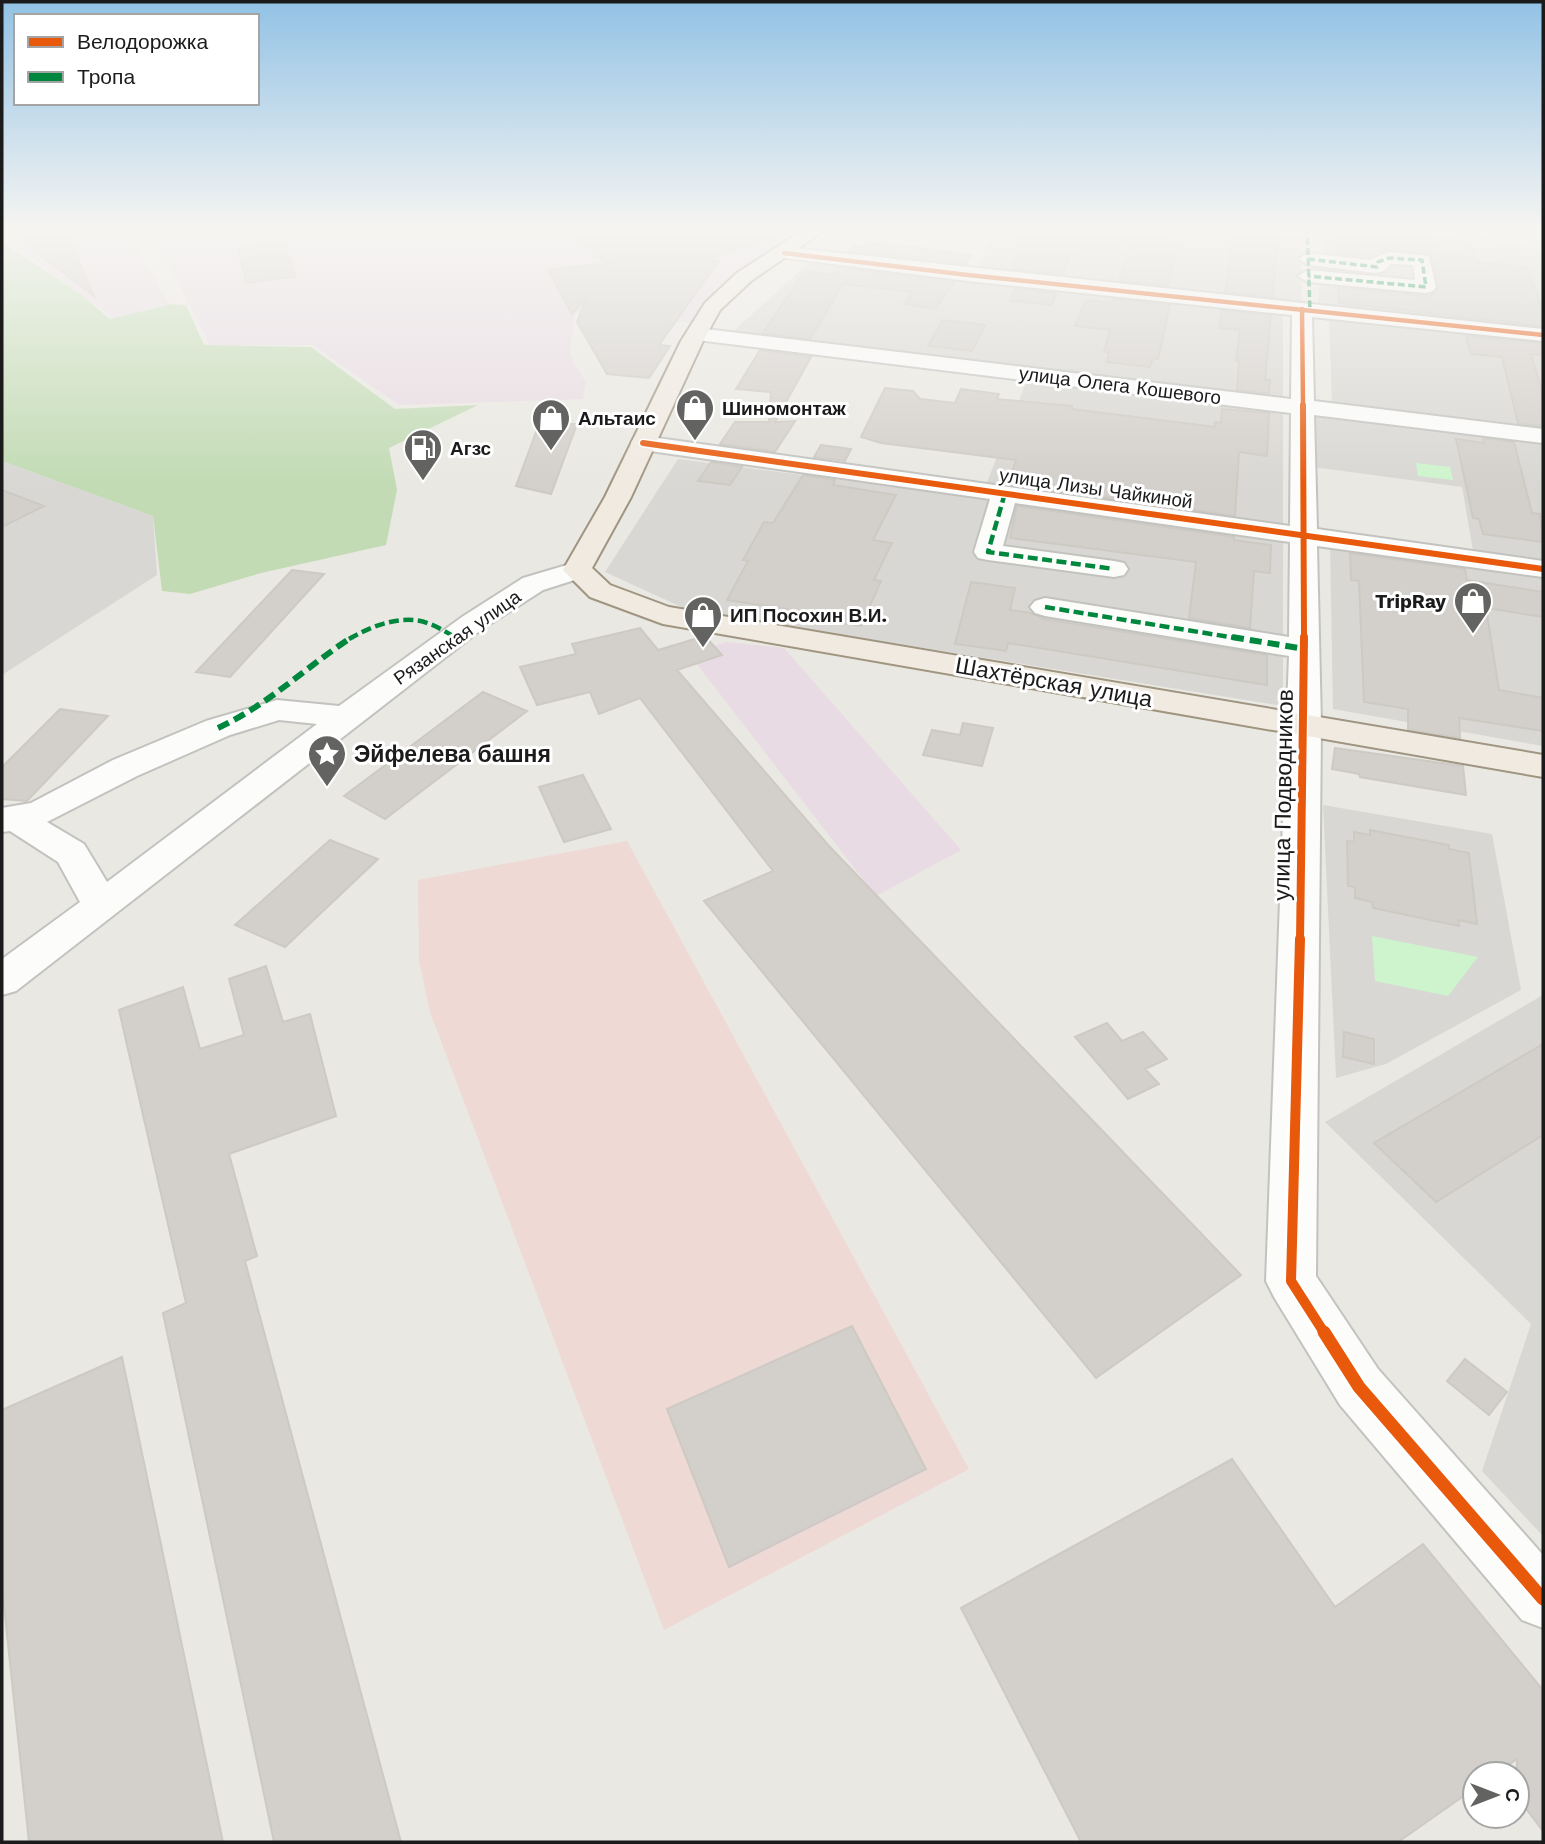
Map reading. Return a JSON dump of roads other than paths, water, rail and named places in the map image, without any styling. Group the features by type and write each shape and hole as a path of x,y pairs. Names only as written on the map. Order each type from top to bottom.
{"main road":[{"path":"576,570 618,497 708,313"},
{"name":"Шахтёрская улица","path":"576,570 600,591 663,615 1543,766"}],"street":[{"name":"улица Подводников","path":"1306,313 1302,407 1305,725 1292,1281 1359,1387 1543,1599"},
{"path":"1335,313 1543,335"},
{"name":"улица Олега Кошевого","path":"696,334 1543,436"},
{"name":"улица Лизы Чайкиной","path":"643,443 1543,569"},
{"path":"1005,493 988,552 1114,569"},
{"name":"Рязанская улица","path":"2,980 263,785 346,717 472,624 533,584 576,570"},
{"path":"1045,607 1305,649"},
{"path":"9,820 43,811 125,768 242,721 277,710 346,717"},
{"path":"9,820 71,853 101,905"}],"place":[{"name":"Шиномонтаж","path":"695,442"},
{"name":"Альтаис","path":"551,452"},
{"name":"Агзс","path":"423,482"},
{"name":"TripRay","path":"1473,635"},
{"name":"ИП Посохин В.И.","path":"703,649"},
{"name":"Эйфелева башня","path":"327,788"}]}
